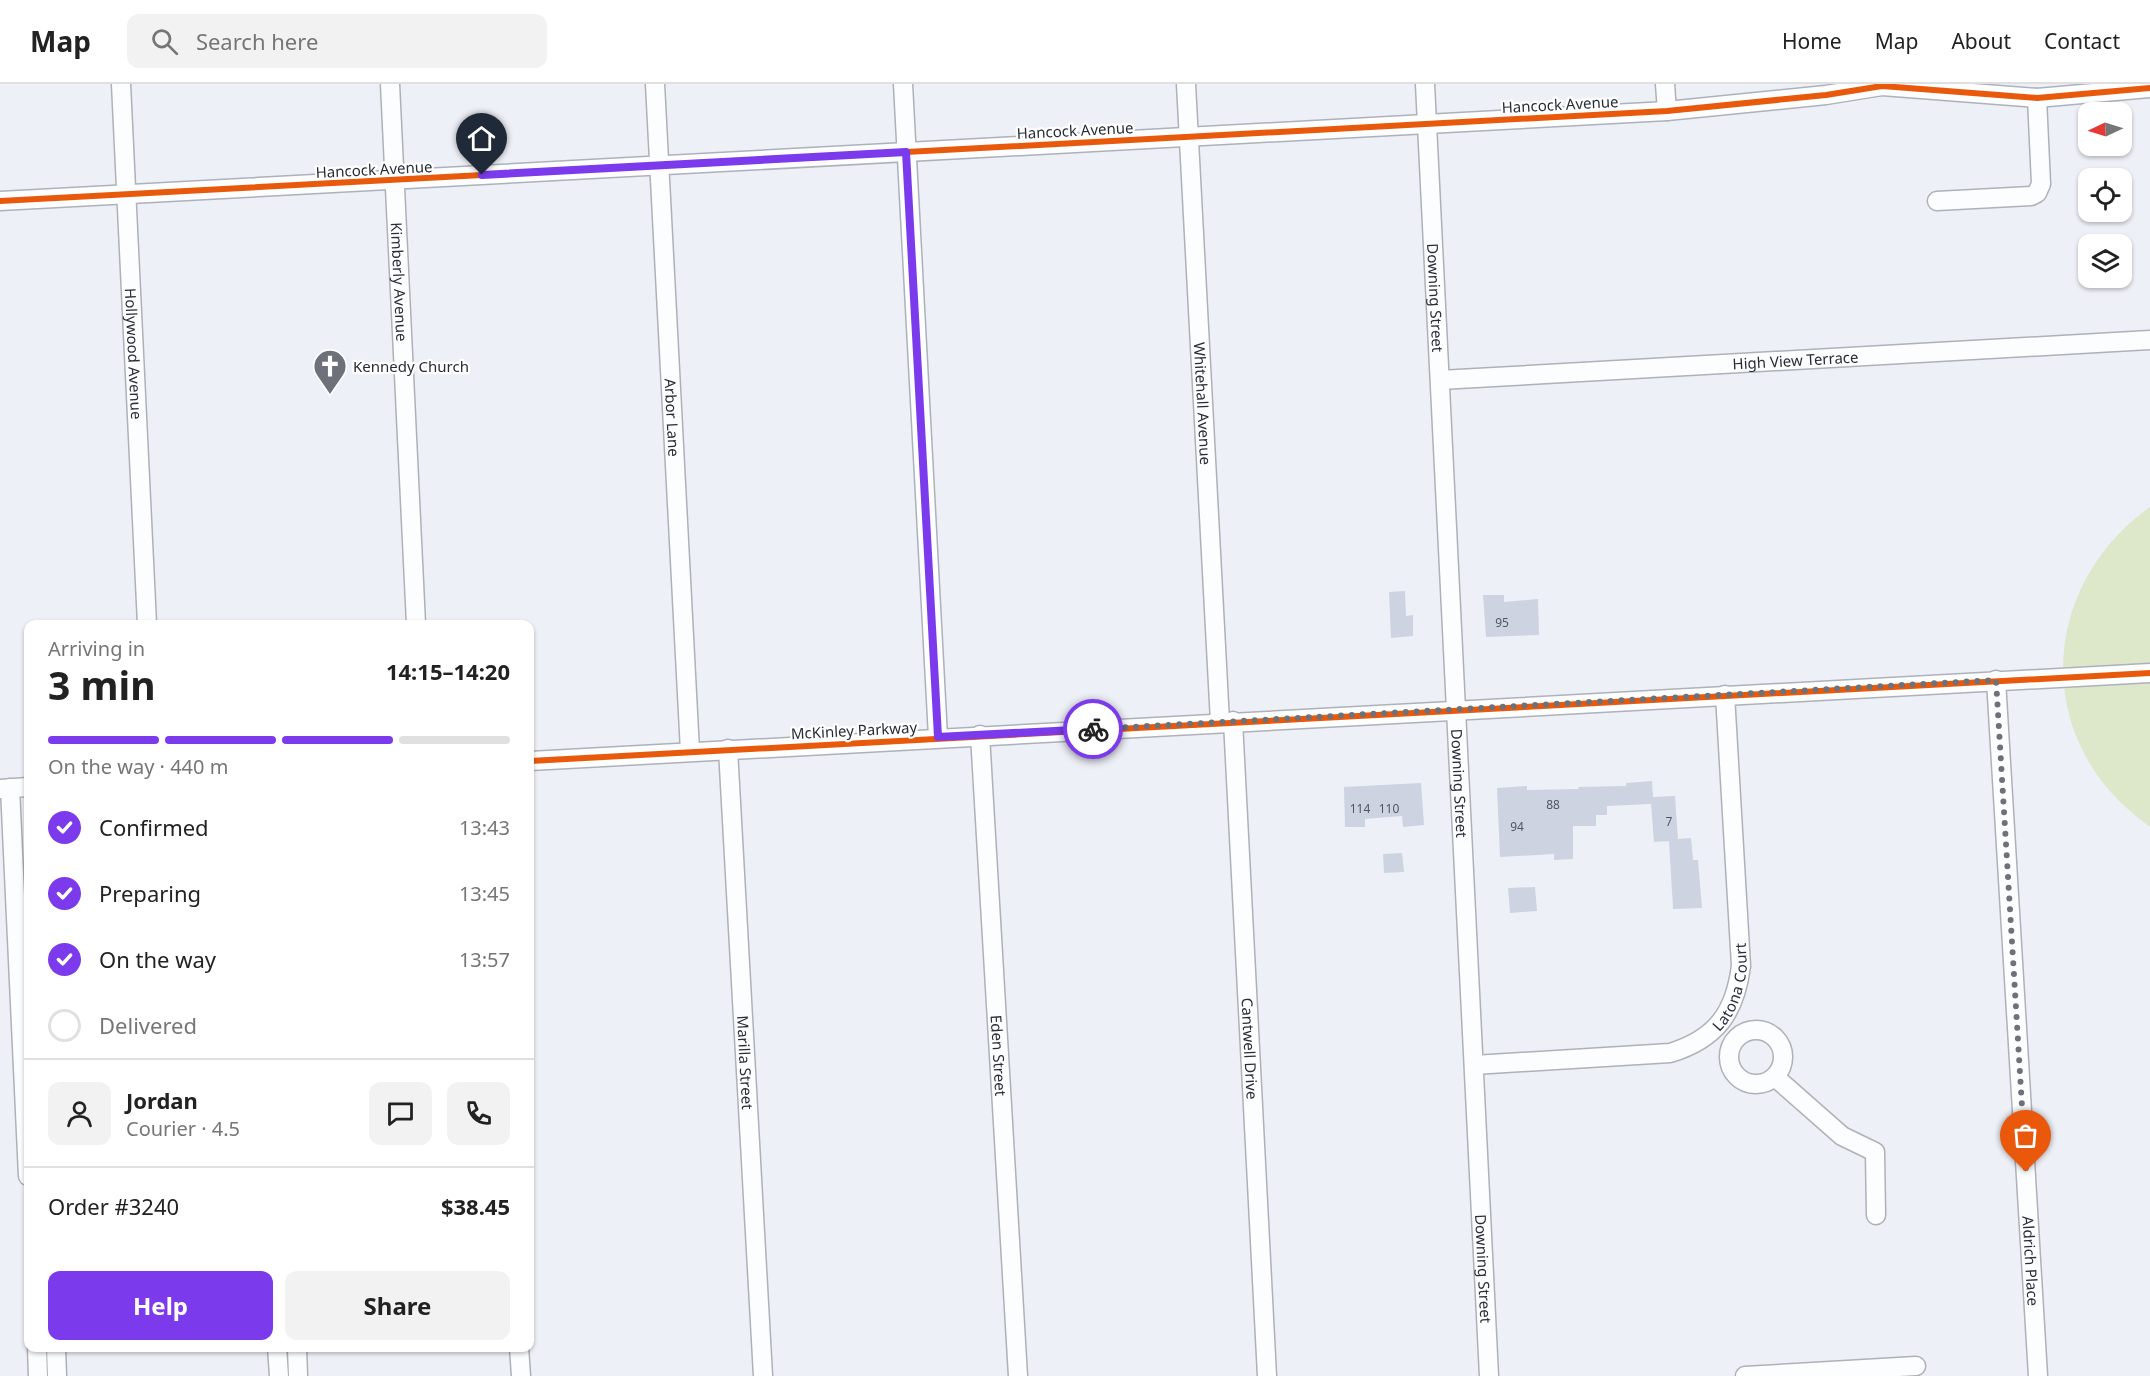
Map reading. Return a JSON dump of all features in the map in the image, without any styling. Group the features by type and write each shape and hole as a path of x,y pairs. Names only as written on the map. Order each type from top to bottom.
{"street":[{"name":"Hollywood Avenue","path":"121,84 147,620"},
{"name":"Kimberly Avenue","path":"390,84 416,620"},
{"name":"Arbor Lane","path":"655,84 690,752"},
{"path":"903,84 938,737"},
{"name":"Whitehall Avenue","path":"1186,84 1226,722"},
{"name":"Downing Street","path":"1425,84 1489,1376"},
{"path":"1665,84 1667,111"},
{"name":"Hancock Avenue","path":"0,201 1667,111 1826,95 1882,86 2037,98 2150,88"},
{"path":"1937,201 2031,196 2037,193 2041,184 2037,98"},
{"name":"High View Terrace","path":"1440,380 2150,340"},
{"name":"McKinley Parkway","path":"534,761 938,737 2150,673"},
{"name":"Aldrich Place","path":"1996,680 2038,1376"},
{"name":"Latona Court","path":"1474,1065 1670,1053 1689,1047 1720,1024 1731,1008 1738,988 1741,966 1725,695"},
{"name":"Cantwell Drive","path":"1226,722 1267,1376"},
{"name":"Eden Street","path":"980,735 1018,1376"},
{"name":"Marilla Street","path":"728,749 763,1376"},
{"path":"17,788 24,1035"},
{"path":"1720,1024 1734,1041"},
{"path":"1752,1030 1766,1031 1776,1038 1781,1046 1783,1057 1775,1077 1765,1083 1755,1084 1738,1077 1730,1063 1729,1054 1734,1041 1743,1033 1752,1030"},
{"path":"1775,1077 1842,1136 1875,1152 1876,1215"},
{"path":"37,1352 38,1376"},
{"path":"56,1352 57,1376"},
{"path":"277,1352 279,1376"},
{"path":"297,1352 298,1376"},
{"path":"519,1352 521,1376"},
{"path":"1745,1376 1917,1366"}],"green space":[{"path":"2150,507 2150,827 2128,810 2109,790 2098,776 2078,741 2067,705 2063,668 2067,631 2078,596 2096,563 2120,533"}],"building":[{"path":"1405,591 1406,616 1413,615 1413,636 1391,638 1389,592"},
{"path":"1483,595 1504,595 1504,602 1538,599 1539,635 1486,637"},
{"path":"1652,781 1653,797 1675,796 1678,839 1691,838 1693,860 1698,860 1702,908 1673,909 1669,841 1654,842 1651,804 1607,806 1607,815 1596,815 1596,826 1573,826 1573,859 1554,860 1554,854 1500,857 1497,788 1527,786 1527,790 1579,789 1578,787 1626,786 1626,783"},
{"path":"1421,783 1424,825 1403,827 1402,816 1365,819 1365,827 1345,827 1344,787"},
{"path":"1402,853 1404,872 1384,873 1383,854"},
{"path":"1535,887 1537,911 1510,913 1508,888"}],"cycle path":[{"path":"0,201 1667,111 1826,95 1882,86 2037,98 2150,88"},
{"path":"534,761 2150,673"}],"way so far":[{"path":"1093,729 1996,680 2026,1172"}],"place":[{"name":"Kennedy Church","path":"330,395"}],"route":[{"path":"482,175 906,152 938,737 1093,729"}]}
